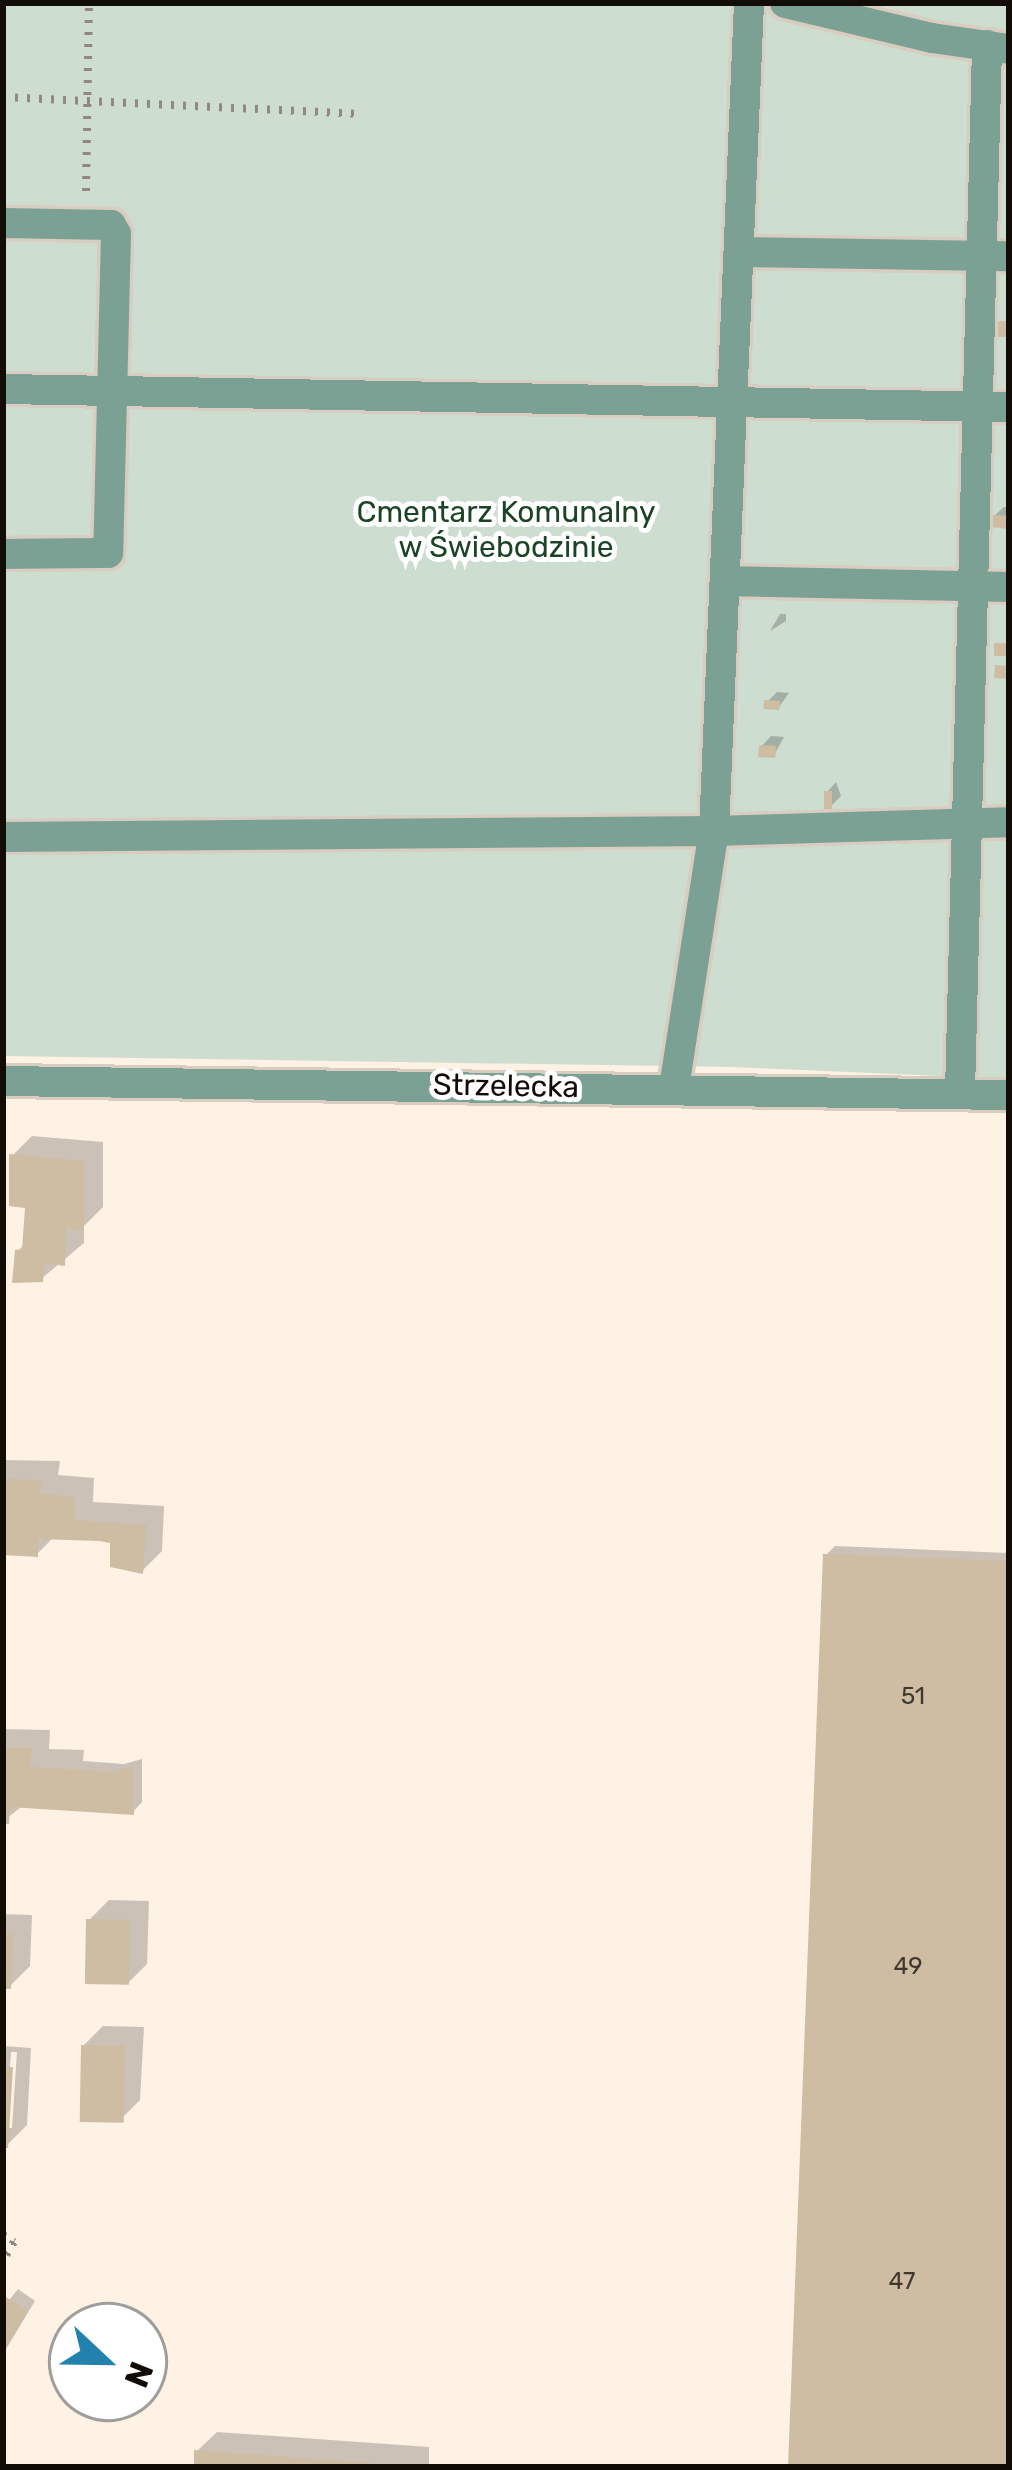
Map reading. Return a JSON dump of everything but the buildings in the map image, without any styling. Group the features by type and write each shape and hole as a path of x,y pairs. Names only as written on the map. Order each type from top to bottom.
{"street":[{"path":"674,1088 714,831 749,3"},
{"path":"785,3 932,38 998,47 994,256 977,406 960,1092"},
{"path":"3,223 111,225 116,234 108,553 3,554"},
{"path":"742,253 994,256"},
{"path":"3,389 735,406 1009,406"},
{"path":"726,581 1009,587"},
{"path":"3,837 714,831 1009,822"},
{"name":"Strzelecka","path":"3,1081 1009,1095"}],"path":[{"path":"85,223 89,3"},
{"path":"3,97 362,113"},
{"path":"3,2235 14,2242 3,2260"}],"green space":[{"name":"Cmentarz Komunalny w Świebodzinie","path":"3,3 1009,3 1009,1079 732,1067 3,1056"}]}
